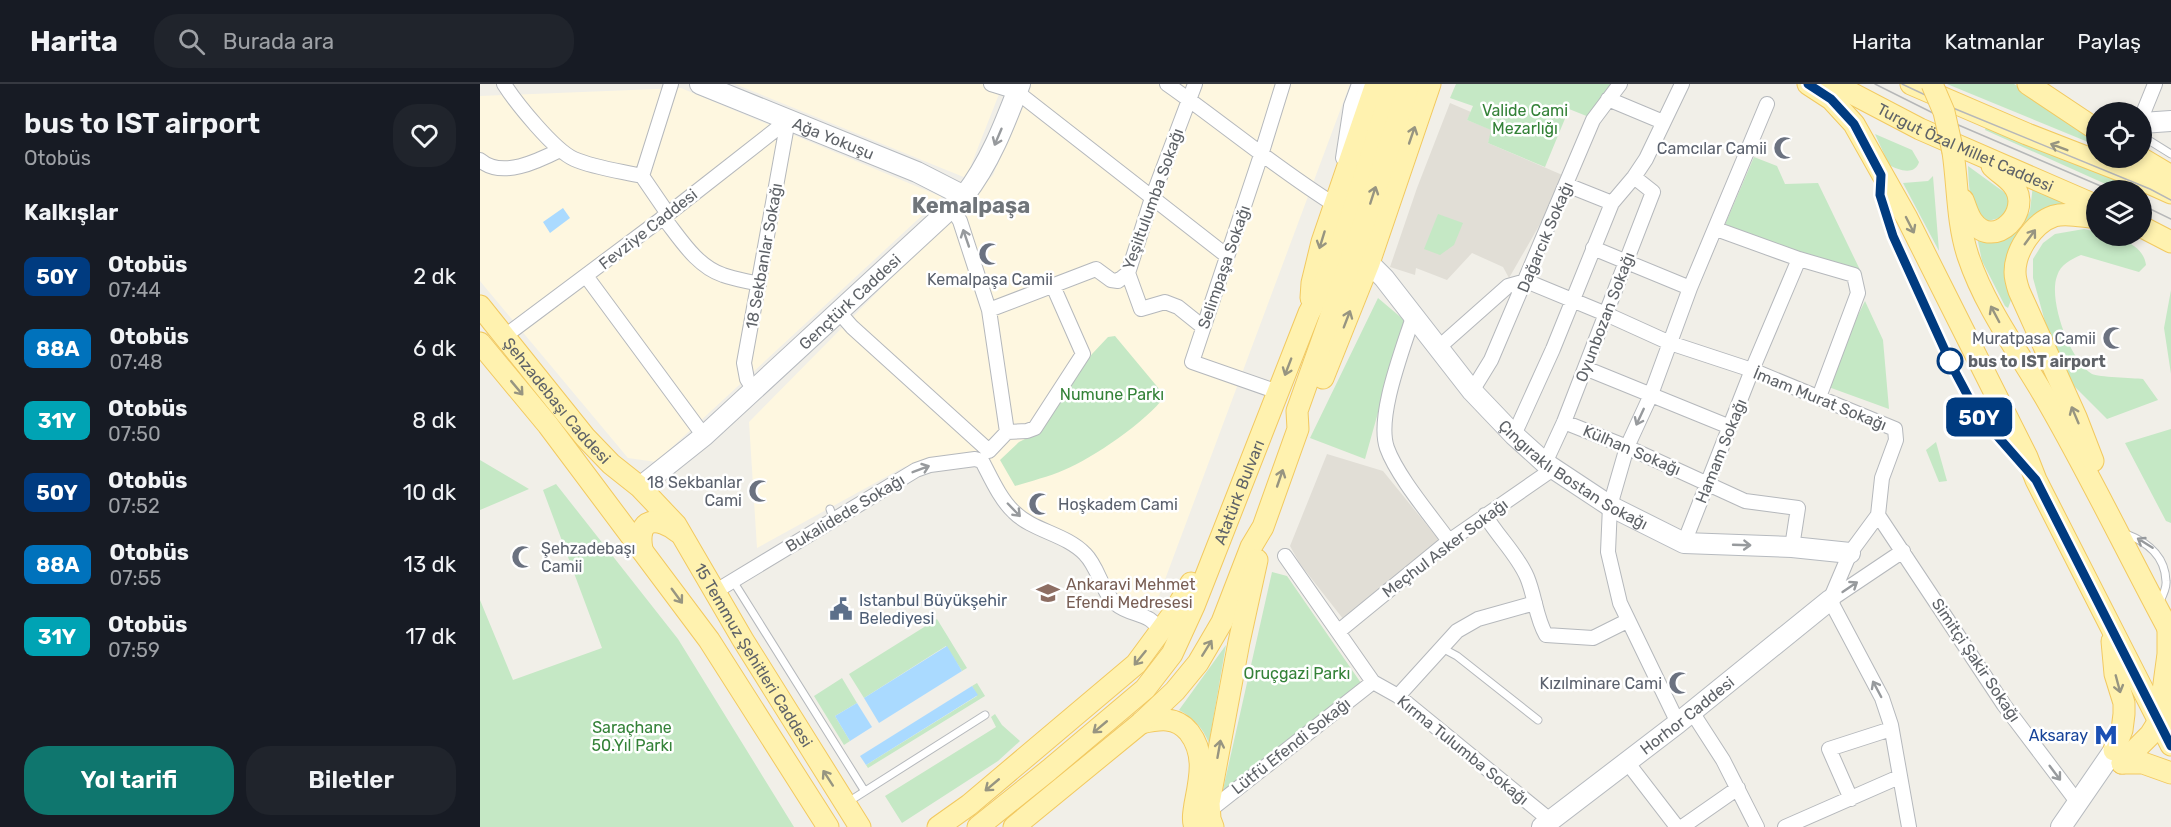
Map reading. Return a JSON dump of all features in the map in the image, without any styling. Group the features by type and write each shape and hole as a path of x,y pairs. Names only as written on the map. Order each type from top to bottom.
{"main road":[{"path":"1309,313 1314,271 1322,242 1376,84"},
{"name":"Atatürk Bulvarı","path":"978,827 1145,689 1159,672 1181,636 1309,313 1337,254 1394,84"},
{"name":"Atatürk Bulvarı","path":"1014,827 1141,723 1174,691 1207,649 1222,622 1251,547 1263,527 1298,429 1297,411 1353,254 1409,84"},
{"path":"1298,429 1306,420 1369,263 1430,84"},
{"path":"1808,84 1831,99 1854,124 1946,294 2110,626 2165,717"},
{"name":"Turgut Özal Millet Caddesi","path":"1834,84 1920,129 2086,201"},
{"path":"1911,84 2016,130 2122,171 2171,193"},
{"path":"1932,84 1944,112 1953,152 1968,257 1983,291 2058,420 2115,530 2167,622 2165,717 2171,746"},
{"path":"2028,84 2086,121"},
{"path":"1956,183 1968,212 1978,228 1997,231 2012,223 2017,215 2017,191 2013,184 1981,156"},
{"path":"2152,165 2171,176"},
{"path":"2086,217 2055,216 2042,223 2027,239 2015,270 2019,291 2076,417 2115,530"},
{"path":"2152,235 2168,245"},
{"name":"Şehzadebaşı Caddesi","path":"480,306 585,436 611,464 640,487"},
{"name":"Şehzadebaşı Caddesi","path":"483,353 548,425 628,530"},
{"path":"591,482 602,483 609,477 611,464"},
{"path":"628,530 628,512 631,501 640,487"},
{"name":"15 Temmuz Şehitleri Caddesi","path":"640,487 676,525 724,586 743,640 856,820"},
{"path":"642,549 642,533 645,526 651,522 667,523 683,536"},
{"path":"1211,819 1209,803 1263,527"},
{"name":"15 Temmuz Şehitleri Caddesi","path":"628,530 709,640 828,827"},
{"path":"938,827 969,805 1136,664 1160,633 1219,540"},
{"path":"2110,626 2115,674 2124,703 2118,757"},
{"path":"2165,717 2171,700"},
{"path":"2118,757 2140,723 2165,717"},
{"path":"1141,723 1159,719 1172,720 1185,728 1194,739 1202,759 1194,810 1195,827"},
{"path":"2118,757 2171,773"},
{"path":"813,804 819,827"}],"street":[{"path":"504,84 560,150 580,161 642,176 665,216 693,255 706,266 721,275 759,284"},
{"path":"642,176 671,84"},
{"name":"Ağa Yokuşu","path":"700,84 789,116"},
{"name":"Ağa Yokuşu","path":"719,84 962,197"},
{"path":"991,84 1019,88 1152,198 1227,256"},
{"path":"1167,84 1261,155 1335,205 1351,106 1359,84"},
{"name":"Yeşiltulumba Sokağı","path":"989,310 1096,269 1111,280 1118,281 1128,273 1152,198 1195,84"},
{"name":"Selimpaşa Sokağı","path":"1278,392 1192,362 1283,84"},
{"name":"Dağarcık Sokağı","path":"1472,392 1491,360 1593,120 1620,84"},
{"path":"1514,435 1553,349 1611,202 1634,177 1646,159 1682,84"},
{"path":"2148,102 2155,84"},
{"name":"Gençtürk Caddesi","path":"640,487 704,436 962,197 994,146 1019,88"},
{"path":"1608,99 1663,122"},
{"path":"1757,827 1738,788 1685,717 1627,621 1620,603 1608,552 1610,506 1627,447 1651,394 1690,288 1767,104"},
{"name":"Fevziye Caddesi","path":"505,336 665,216 789,116"},
{"name":"18 Sekbanlar Sokağı","path":"754,390 747,379 744,363 789,116"},
{"path":"2152,122 2171,121"},
{"path":"480,160 494,168 504,170 549,156 560,150"},
{"name":"Oyunbozan Sokağı","path":"1549,466 1653,192 1634,177"},
{"path":"1567,185 1611,202"},
{"path":"962,197 960,221 989,310 1006,432 986,456"},
{"path":"1716,229 1799,259 1854,275 1858,293 1819,397"},
{"path":"1593,248 1690,288"},
{"name":"Hamam Sokağı","path":"1684,543 1752,370 1799,259"},
{"name":"Çıngıraklı Bostan Sokağı","path":"1369,263 1384,278 1472,392 1514,435 1549,466 1610,506 1684,543 1792,547 1850,553"},
{"path":"1128,273 1141,309 1165,302 1178,307 1203,327"},
{"path":"586,276 704,436"},
{"path":"1438,348 1509,286 1526,281"},
{"name":"İmam Murat Sokağı","path":"1526,281 1670,343 1752,370 1895,429 1896,440 1882,478 1878,515"},
{"path":"1006,432 1027,431 1035,428 1083,354 1053,286"},
{"path":"838,311 986,456 1002,497 1013,512 1059,536 1083,552 1093,563 1115,604 1155,621 1160,633"},
{"path":"1413,317 1388,399 1384,431 1387,448 1399,469 1449,541"},
{"path":"1585,369 1730,428"},
{"name":"Külhan Sokağı","path":"1564,422 1627,447 1745,501 1798,508 1792,547"},
{"name":"Bukalidede Sokağı","path":"724,586 832,514 916,470 986,456"},
{"name":"Meçhul Asker Sokağı","path":"1340,631 1449,541 1549,466"},
{"path":"1485,515 1495,532 1515,553 1528,578 1541,626 1546,635 1593,638 1627,621"},
{"path":"1830,600 1850,553 1878,515"},
{"name":"Simitçi Şakir Sokağı","path":"1878,515 2004,705 2078,803"},
{"path":"1830,600 1903,551"},
{"path":"1285,556 1373,681"},
{"path":"1830,600 1882,698 1891,729 1909,827"},
{"name":"Horhor Caddesi","path":"1546,824 1685,717 1830,600"},
{"path":"1398,696 1457,631 1478,619 1535,603"},
{"name":"Lütfü Efendi Sokağı","path":"1211,819 1373,681"},
{"name":"Kırma Tulumba Sokağı","path":"1373,681 1398,696 1546,824"},
{"path":"1851,799 1829,749 1891,729"},
{"path":"2061,827 2090,783 2118,757"},
{"path":"1627,762 1680,827 1738,788"},
{"path":"1785,827 1899,777"}],"lane":[{"path":"2152,142 2171,154"},
{"path":"724,586 864,790"},
{"path":"1441,648 1457,656 1538,720"},
{"path":"856,820 864,790 985,715"}],"shaded area":[{"path":"735,84 1003,84 966,178"},
{"path":"1030,84 1350,84 1154,609 1116,594 1095,553 1021,511 975,451 904,467 757,548 749,422 993,175"},
{"path":"681,88 942,197 656,462 628,458 480,281 480,96"},
{"path":"1450,103 1471,112 1467,120 1492,130 1488,143 1567,177 1509,278 1503,267 1472,253 1447,280 1416,268 1415,275 1390,267"},
{"path":"1327,454 1383,471 1439,540 1344,620 1300,564 1290,546"}],"green space":[{"name":"Valide Cami Mezarlığı","path":"1456,84 1614,84 1589,117 1569,109 1545,167 1488,143 1491,130 1467,120 1473,106 1450,98"},
{"path":"1947,84 2014,84 2086,128 2086,141"},
{"path":"1986,127 2117,180 2097,180 1985,130"},
{"path":"1875,134 1912,150 1919,162 1917,166 1906,171 1889,165"},
{"path":"1754,157 1777,166 1785,184 1818,183 1862,274 1724,227"},
{"path":"1968,166 2008,195 2009,205 2003,217 1988,221 1981,217 1971,197"},
{"path":"1933,176 1939,251 1903,183 1928,181"},
{"path":"2033,185 2075,202 2039,213 2023,224 2030,211"},
{"path":"1438,214 1463,223 1454,245 1440,255 1424,249"},
{"path":"2023,224 2005,262 2004,275 2013,295 2008,308 1982,261 1977,237 2007,237"},
{"path":"2086,229 2086,246 2134,246 2144,257 2146,265 2139,272 2081,255 2063,265 2059,272 2055,287 2056,300 2058,314 2069,344 2084,367 2096,375 2143,379 2158,400 2107,419 2072,384 2053,351 2033,278 2033,259 2043,243 2055,234"},
{"path":"2171,290 2171,374 2164,328"},
{"path":"1378,298 1404,320 1365,459 1310,438"},
{"path":"1865,301 1883,340 1889,409 1823,385"},
{"name":"Numune Parkı","path":"1115,336 1165,396 1132,428 1089,457 1058,472 1015,486 1000,460 1019,442 1037,433 1048,414 1092,354 1108,337"},
{"path":"2171,429 2171,523 2166,521 2125,443"},
{"path":"1936,442 1947,481 1939,482 1926,450"},
{"path":"480,460 529,489 480,510"},
{"name":"Saraçhane 50.Yıl Parkı","path":"556,484 678,639 794,827 480,827 480,600 513,680 602,648 543,490"},
{"name":"Oruçgazi Parkı","path":"1272,572 1287,576 1361,683 1222,794"},
{"path":"937,619 967,668 962,671 946,646 864,698 849,674"},
{"path":"1226,645 1209,743 1197,724 1179,710"},
{"path":"842,678 857,703 835,716 850,741 844,745 814,696"},
{"path":"977,683 985,696 868,768 866,765 977,696 972,686"},
{"path":"995,714 1002,725 1020,741 998,761 902,823 885,796 996,727 991,717"}],"water":[{"path":"563,208 570,218 550,233 543,222"},
{"path":"947,646 962,671 879,723 864,698"},
{"path":"972,686 978,695 866,765 860,756"},
{"path":"857,703 872,727 850,741 835,716"}],"tram line":[{"path":"1875,84 1949,121 2087,180"},
{"path":"1902,84 1953,108 2150,189 2171,200"},
{"path":"2152,210 2171,219"}],"bus line":[{"name":"50Y","path":"1808,84 1831,99 1854,124 1881,175 1880,195 1893,236 1953,368 1977,413 2036,480 2171,746"}],"place":[{"name":"Camcılar Camii","path":"1785,148"},
{"name":"Kemalpaşa Camii","path":"990,254"},
{"name":"Muratpasa Camii","path":"2114,338"},
{"name":"bus to IST airport","path":"1950,361"},
{"name":"18 Sekbanlar Cami","path":"760,491"},
{"name":"Hoşkadem Cami","path":"1040,504"},
{"name":"Şehzadebaşı Camii","path":"523,557"},
{"name":"Ankaravi Mehmet Efendi Medresesi","path":"1048,593"},
{"name":"Istanbul Büyükşehir Belediyesi","path":"841,609"},
{"name":"Kızılminare Cami","path":"1680,683"},
{"name":"Aksaray","path":"2106,735"}],"district":[{"name":"Kemalpaşa","path":"971,205"}]}
